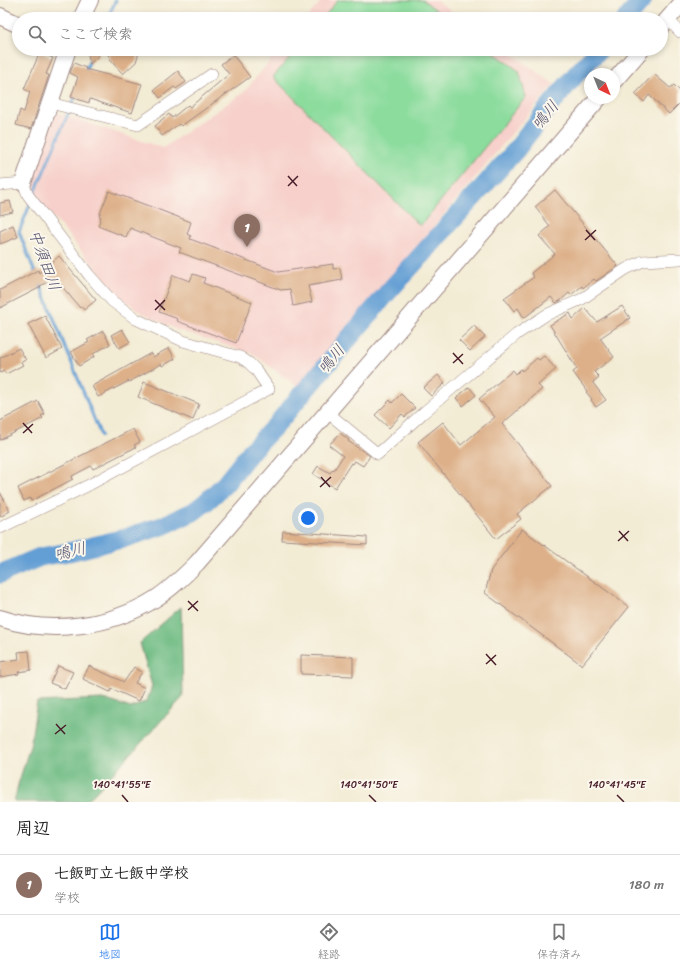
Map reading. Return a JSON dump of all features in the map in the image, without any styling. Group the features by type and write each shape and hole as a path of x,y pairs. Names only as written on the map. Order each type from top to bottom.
{"street":[{"path":"84,12 90,0"},
{"path":"668,18 680,5"},
{"path":"0,16 12,22"},
{"path":"668,25 680,32"},
{"path":"0,528 87,486 269,390 256,370 240,357 183,341 160,331 136,320 112,301 89,275 28,195 23,182 66,56"},
{"path":"620,74 636,56"},
{"path":"50,103 138,125 212,74"},
{"path":"0,618 7,621 41,626 72,627 117,617 155,599 179,580 197,563 594,104"},
{"path":"0,185 23,182"},
{"path":"327,412 378,454 423,413 517,334 546,315 582,299 626,269 644,261 680,258"}],"shaded area":[{"path":"322,0 436,0 453,12 312,12"},
{"path":"274,56 515,56 554,84 298,387 253,354 175,329 139,311 117,294 39,200 31,181 55,112 163,148 244,92"}],"green space":[{"path":"338,0 423,0 439,12 328,12"},
{"path":"291,56 499,56 519,71 526,97 420,226 273,77"},
{"path":"181,607 183,697 96,792 85,802 14,802 30,746 37,702 103,699 131,708 147,701 152,686 140,643"}],"building":[{"path":"38,56 49,56 53,58 46,74 49,75 31,129 16,125 20,110 24,112 30,92 24,89"},
{"path":"88,56 98,56 90,64"},
{"path":"109,56 138,56 136,62 123,74 111,61"},
{"path":"234,56 250,77 181,126 179,124 162,136 155,126 160,121 169,114 172,118 188,105 190,107 229,74 221,64"},
{"path":"74,63 86,68 85,69 142,84 132,113 90,99 89,103 71,97 78,77 70,73"},
{"path":"178,71 186,82 176,89 174,87 160,98 154,90"},
{"path":"654,74 670,88 674,85 680,91 680,103 669,114 649,95 644,102 635,94"},
{"path":"555,190 618,266 596,281 594,279 583,288 582,286 571,295 569,293 556,303 551,297 524,318 518,308 514,311 504,298 534,277 531,273 555,254 539,236 550,226 535,207"},
{"path":"109,191 191,222 187,234 191,236 190,239 278,272 333,264 333,269 340,268 342,280 308,286 312,302 293,306 290,289 281,290 179,252 181,248 130,228 126,237 98,226 101,217 99,216"},
{"path":"10,201 13,212 0,215 0,203"},
{"path":"13,225 18,237 0,244 0,231"},
{"path":"59,256 96,300 84,310 81,306 80,308 55,278 0,308 0,290 38,270 39,273"},
{"path":"193,274 205,278 203,283 252,302 236,343 177,321 178,319 159,312 173,275 190,281"},
{"path":"622,306 630,318 600,338 614,357 594,372 599,377 593,383 606,400 596,407 586,392 587,391 573,372 577,369 550,325 570,313 573,319 585,308 597,322"},
{"path":"45,316 62,349 46,358 28,324"},
{"path":"474,326 485,337 470,351 459,340"},
{"path":"122,329 130,342 119,348 111,335"},
{"path":"103,331 110,344 93,354 94,357 79,366 71,352 89,342 87,340"},
{"path":"19,348 26,360 21,362 23,365 6,374 4,371 0,373 0,358"},
{"path":"169,348 175,359 162,366 161,364 98,397 92,386 151,353 153,357"},
{"path":"544,356 556,369 538,385 542,389 502,424 552,486 517,514 521,519 496,539 418,442 443,422 461,445 495,417 479,399 513,370 516,374 521,369 522,371 537,358 539,360"},
{"path":"438,375 445,383 431,396 423,388"},
{"path":"144,382 199,404 193,420 138,397"},
{"path":"469,387 476,395 463,406 456,398"},
{"path":"401,394 415,408 405,417 402,414 389,428 375,415 390,400 392,403"},
{"path":"38,401 45,414 41,416 43,418 0,440 0,421"},
{"path":"133,429 140,442 134,445 136,447 93,469 91,466 72,476 73,479 31,501 30,498 24,501 18,488"},
{"path":"340,433 349,440 348,441 370,456 363,466 355,461 353,464 351,463 335,488 313,474 318,466 330,473 333,469 334,470 343,456 329,445"},
{"path":"0,492 10,511 0,517"},
{"path":"522,529 629,607 582,665 485,593 491,570"},
{"path":"283,531 367,537 367,545 282,540"},
{"path":"29,651 31,670 18,672 19,674 0,677 0,662 19,659 18,652"},
{"path":"301,655 353,657 353,676 301,674"},
{"path":"58,666 73,672 65,689 50,683"},
{"path":"89,666 124,682 134,667 142,672 135,683 145,688 139,701 112,689 110,692 83,679"}],"waterway":[{"name":"中須田川","path":"110,12 116,0"},
{"name":"鳴川","path":"632,12 643,0"},
{"name":"鳴川","path":"0,574 40,557 69,552 125,538 162,526 193,512 206,502 225,484 252,450 276,425 388,292 516,150 548,108 593,56"},
{"name":"中須田川","path":"85,71 91,58"},
{"name":"中須田川","path":"33,197 76,95"},
{"name":"中須田川","path":"31,202 19,232 36,275"},
{"name":"中須田川","path":"40,284 101,436"}],"place":[{"name":"七飯町立七飯中学校","path":"247,247"}]}
